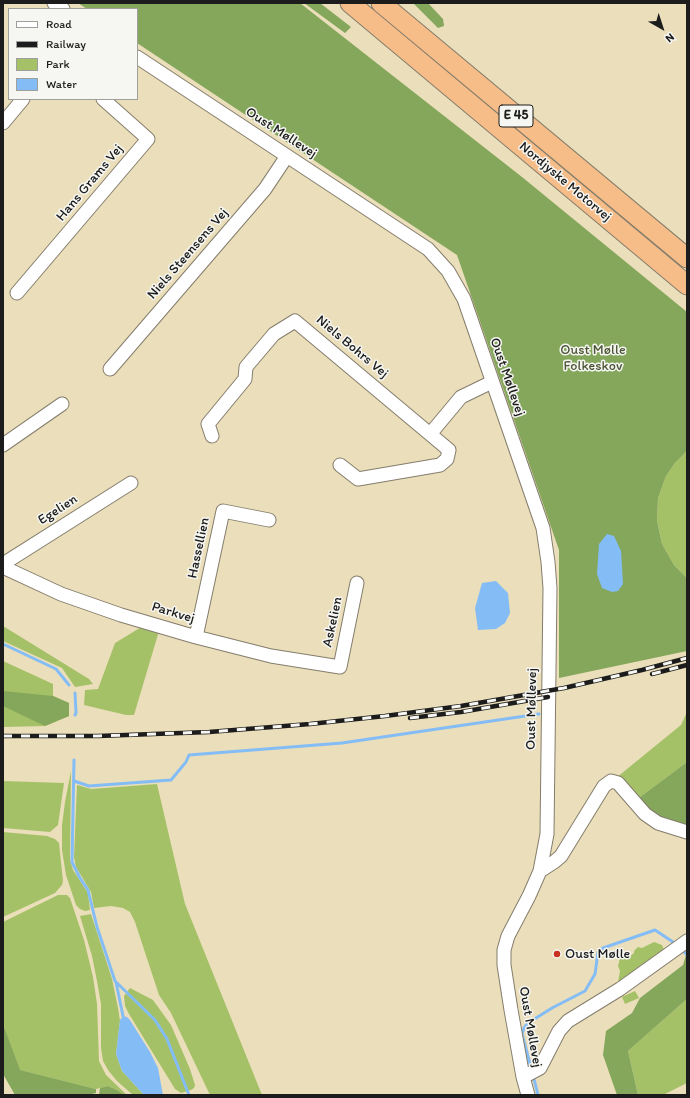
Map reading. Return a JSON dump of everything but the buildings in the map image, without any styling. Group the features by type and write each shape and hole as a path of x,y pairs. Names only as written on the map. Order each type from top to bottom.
{"highway":[{"path":"335,3 474,117 593,206"},
{"name":"Nordjyske Motorvej","path":"350,3 687,285"},
{"name":"Nordjyske Motorvej","path":"381,3 687,258"},
{"path":"400,3 445,46 522,111 652,229"}],"street":[{"name":"Oust Møllevej","path":"138,58 428,249 448,271 464,299 543,528 548,562 550,588 547,834 540,870 529,896 508,936 504,950 504,965 523,1077 528,1095"},
{"path":"3,123 23,100"},
{"name":"Hans Grams Vej","path":"17,293 148,140 104,100"},
{"name":"Niels Steensens Vej","path":"110,370 265,189 287,156"},
{"name":"Niels Bohrs Vej","path":"212,436 208,424 245,379 246,368 274,334 295,321 450,450 447,459 440,465 358,479 340,465"},
{"path":"431,433 461,397 492,382"},
{"path":"3,445 62,404"},
{"name":"Egelien","path":"3,566 131,483"},
{"name":"Hassellien","path":"196,637 224,511 269,520"},
{"name":"Parkvej","path":"3,566 61,594 121,615 196,637 271,656 340,667"},
{"name":"Askelien","path":"340,667 358,583"},
{"path":"540,870 561,856 604,786 611,781 618,783 645,814 658,822 687,832"},
{"name":"Oust Møllevej","path":"523,1077 540,1068 559,1031 568,1021 620,989 687,941"}],"green space":[{"name":"Oust Mølle Folkeskov","path":"78,3 300,3 522,177 687,312 687,451 675,463 666,476 658,498 657,521 662,544 674,565 687,578 687,651 559,678 559,550 457,255 138,44 138,8 86,8"},
{"path":"304,3 320,3 351,27 345,33"},
{"path":"413,3 428,3 443,19 444,26 438,28"},
{"path":"687,451 687,578 674,565 662,544 657,521 658,498 666,476 675,463"},
{"path":"3,626 89,679 93,684 75,687 62,668 3,641"},
{"path":"143,626 159,631 134,715 126,715 84,705 85,690 98,689 115,643"},
{"path":"3,661 53,684 53,696 69,703 69,716 45,726 3,727"},
{"path":"3,691 53,696 69,703 69,716 45,726 3,706"},
{"path":"687,712 687,762 636,800 616,778 681,725"},
{"path":"687,762 687,829 666,824 636,800"},
{"path":"71,771 70,860 73,870 88,893 90,910 85,911 76,905 66,875 62,850 62,825"},
{"path":"3,781 64,783 58,825 50,832 3,828"},
{"path":"157,784 185,904 262,1095 210,1095 171,1013 159,995 135,922 130,912 123,908 111,906 94,908 91,892 76,867 74,857 77,785 91,789"},
{"path":"3,832 47,836 55,839 59,843 63,881 62,885 55,893 3,917"},
{"path":"58,895 67,895 70,898 84,940 93,977 97,1004 99,1061 106,1075 127,1095 124,1095 108,1086 96,1089 19,1070 3,1024 3,922"},
{"path":"91,914 112,979 118,1008 120,1021 116,1054 122,1071 144,1095 133,1095 117,1081 103,1061 101,1048 101,1004 92,956 80,916"},
{"path":"654,942 662,945 665,952 621,985 618,982 620,971 618,966 620,958 623,956 629,957 638,947 642,948"},
{"path":"687,952 687,999 628,1051 638,1095 617,1095 603,1055 606,1031 632,1013 640,998 683,965"},
{"path":"130,988 153,1000 171,1025 190,1069 195,1085 191,1090 181,1093 175,1089 129,1014 125,1006 124,996"},
{"path":"635,991 639,998 625,1004 622,997"},
{"path":"687,999 687,1083 663,1095 638,1095 628,1051"},
{"path":"3,1024 20,1070 96,1089 96,1093 88,1095 15,1095 3,1074"},
{"path":"108,1086 124,1095 99,1095 100,1088"}],"water":[{"path":"607,534 614,536 621,551 623,584 618,591 612,592 602,588 597,574 599,544"},
{"path":"496,581 508,593 510,613 505,623 496,629 478,630 475,608 482,583"},
{"path":"123,1016 130,1020 150,1052 158,1068 163,1095 144,1095 122,1071 116,1054 120,1020"}],"waterway":[{"path":"3,644 56,669 69,685"},
{"path":"75,693 75,715"},
{"path":"74,781 89,786 171,780 186,762 189,755 342,743 539,714"},
{"path":"74,760 72,862 88,890 97,927 115,981 155,1020 167,1039 189,1095"},
{"path":"531,1068 522,1034 524,1028 528,1023 552,1008 585,991 595,974 598,952 603,948 655,930 676,944"},
{"path":"682,949 687,955"},
{"path":"116,982 123,1016"},
{"path":"533,1075 538,1095"}],"railway":[{"path":"3,736 98,736 209,732 385,716 461,706 564,688 687,658"},
{"path":"652,674 687,665"},
{"path":"410,718 461,712 548,697"}],"place":[{"name":"Oust Mølle","path":"557,954"}]}
